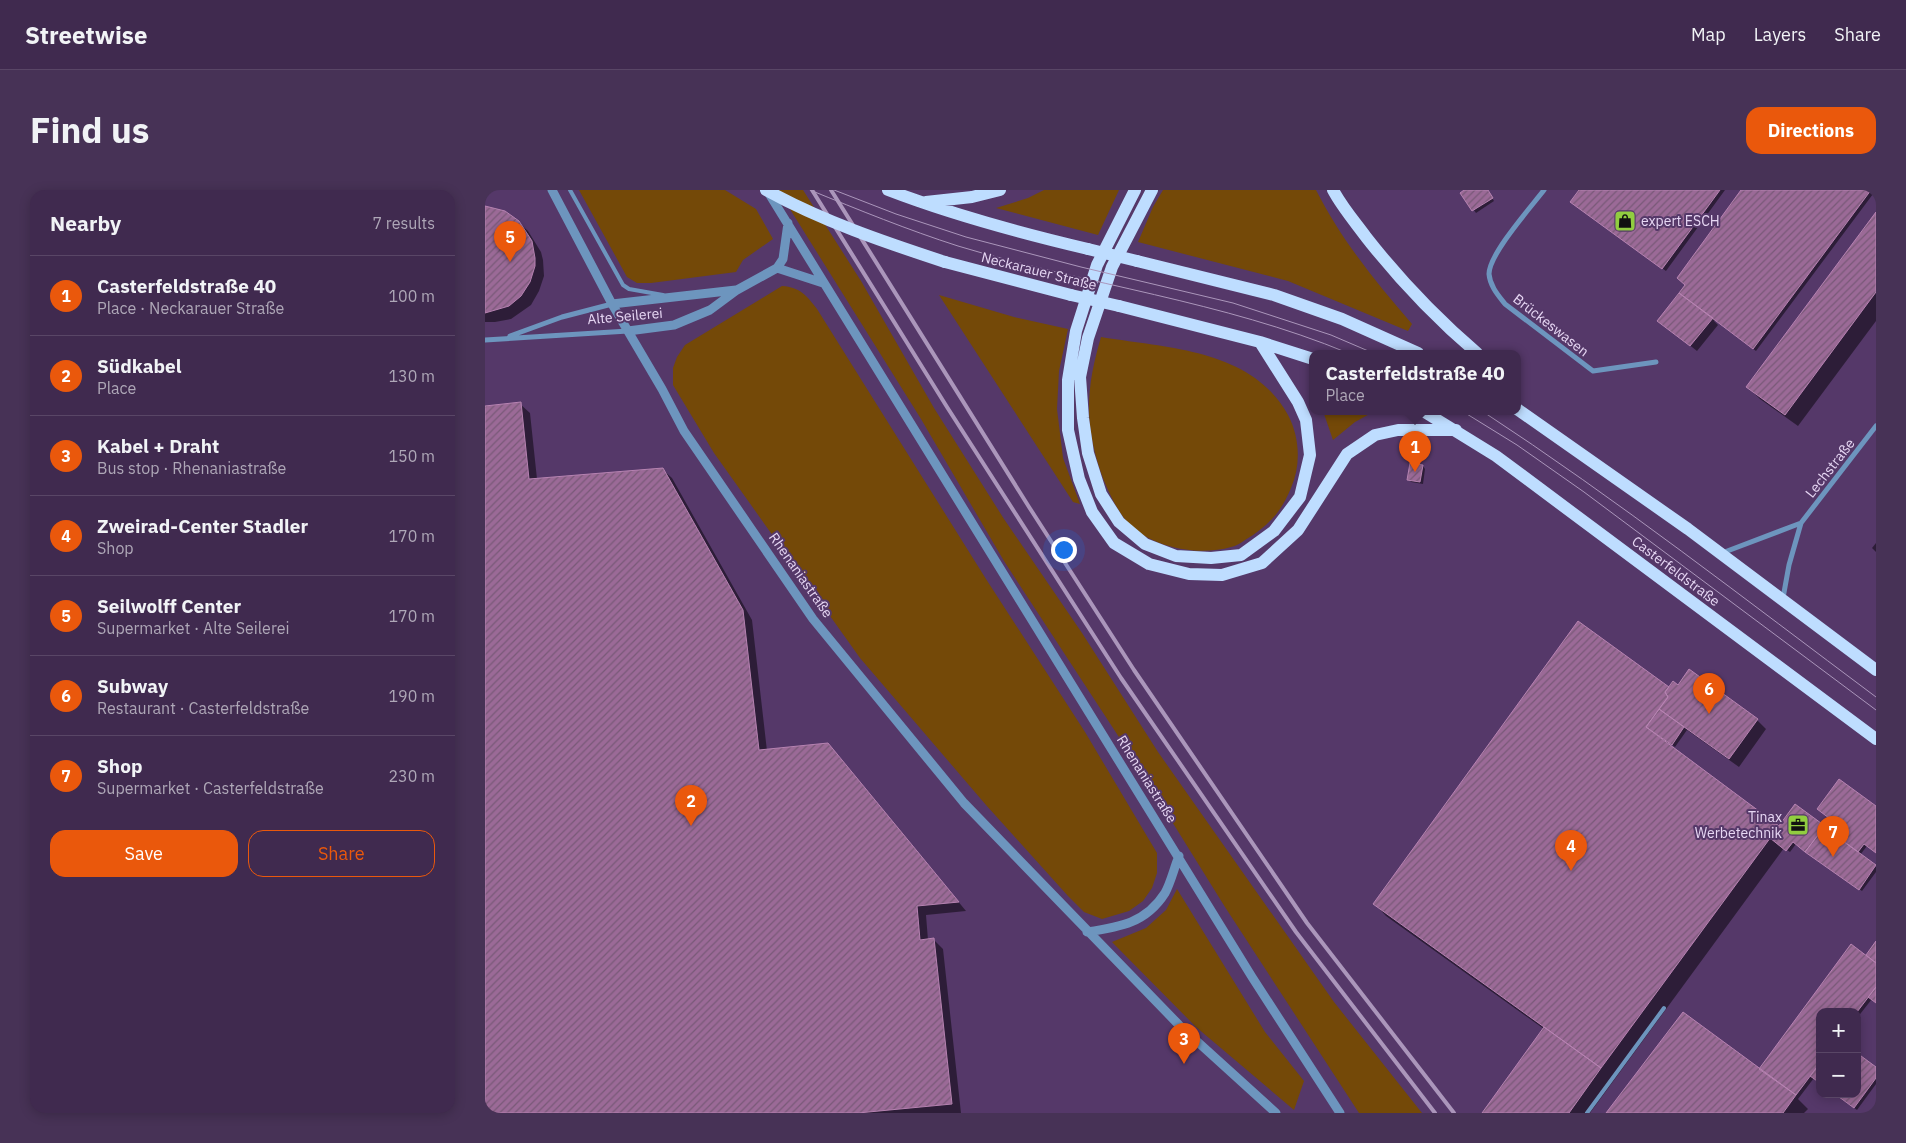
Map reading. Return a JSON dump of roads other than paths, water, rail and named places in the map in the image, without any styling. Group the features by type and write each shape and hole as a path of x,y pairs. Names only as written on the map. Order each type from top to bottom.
{"main road":[{"name":"Neckarauer Straße","path":"766,190 795,206 887,243 945,262 1259,342 1309,358"},
{"path":"887,190 921,203 1016,233 1274,295 1342,319 1411,350"},
{"path":"921,203 972,197 1000,190"},
{"path":"1135,190 1097,265 1076,332 1068,380 1068,430 1079,479 1093,512 1114,543 1149,564 1189,574 1222,575 1262,563 1298,530 1347,454 1375,435 1398,430 1456,430"},
{"path":"1152,190 1112,267 1088,338 1081,377 1083,418 1088,453 1101,494 1119,522 1145,544 1176,556 1211,558 1241,555 1274,531 1300,497 1310,455 1307,420 1298,402 1259,342"},
{"path":"1333,190 1340,202 1390,267 1450,330 1473,350"},
{"path":"1523,412 1721,553 1876,670"},
{"path":"1430,415 1456,430"},
{"name":"Casterfeldstraße","path":"1456,430 1496,456 1578,516 1876,738"}],"street":[{"name":"Rhenaniastraße","path":"552,190 612,304 684,431 813,618 963,803 1179,1025 1276,1113"},
{"name":"Rhenaniastraße","path":"766,190 1252,977 1340,1113"},
{"name":"Brückeswasen","path":"1544,190 1495,254 1489,273 1494,291 1505,304 1593,371 1656,362"},
{"path":"788,223 783,259 777,268 823,283"},
{"name":"Alte Seilerei","path":"485,340 627,331 674,325 710,310 737,290 777,268"},
{"name":"Alte Seilerei","path":"506,338 562,317 612,304 737,290"},
{"name":"Lechstraße","path":"1783,601 1789,565 1801,523 1876,426"},
{"path":"1721,553 1801,523"},
{"path":"1087,932 1123,926 1150,912 1165,892 1179,856"}],"lane":[{"path":"570,190 623,285 636,290 673,297"},
{"path":"1587,1113 1664,1008"}],"tram line":[{"path":"810,190 902,227 958,246 1007,260 1252,320 1301,335 1340,350"},
{"path":"834,190 896,214 966,237 1081,267 1233,303 1331,335 1366,350"},
{"path":"1468,415 1517,445 1584,492 1876,710"},
{"path":"1488,415 1632,515 1876,697"}],"railway":[{"path":"812,190 947,407 1121,678 1296,932 1435,1113"},
{"path":"831,190 1029,507 1134,670 1307,923 1454,1113"}],"place":[{"name":"expert ESCH","path":"1625,221"},
{"name":"Seilwolff Center","path":"510,262"},
{"name":"Casterfeldstraße 40","path":"1415,472"},
{"name":"Subway","path":"1709,714"},
{"name":"Tinax Werbetechnik","path":"1798,825"},
{"name":"Südkabel","path":"691,826"},
{"name":"Shop","path":"1833,857"},
{"name":"Zweirad-Center Stadler","path":"1571,871"},
{"name":"Kabel + Draht","path":"1184,1064"}]}
